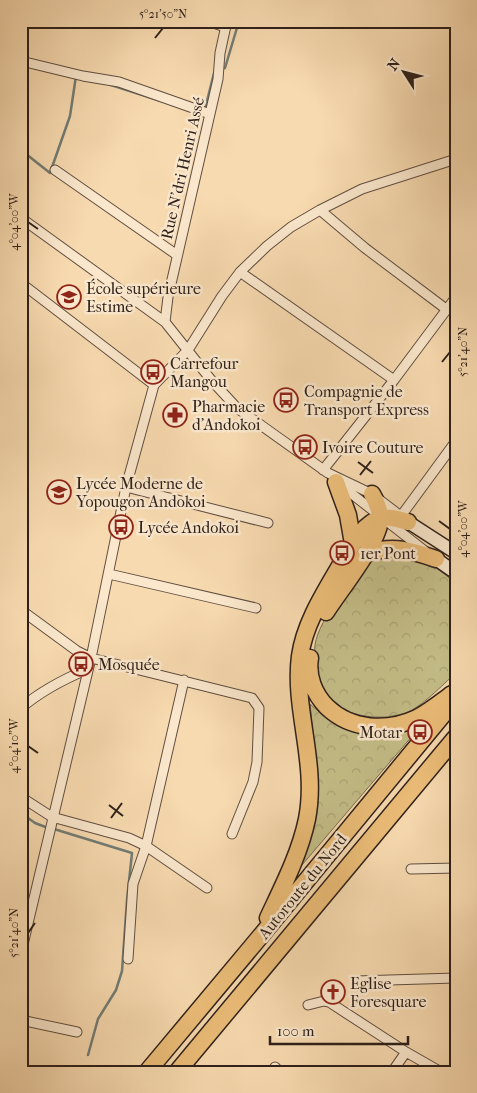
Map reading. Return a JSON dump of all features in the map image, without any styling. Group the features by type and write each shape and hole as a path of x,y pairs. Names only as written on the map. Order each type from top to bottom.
{"highway":[{"path":"329,475 348,515 353,544"},
{"path":"372,494 377,502 381,518 374,540 317,629 309,662 310,677 314,689 322,701 343,719 357,725 372,727 400,724 417,718 456,692"},
{"path":"259,938 297,853 307,818 309,760 300,694 299,670 304,640 311,621 353,544 364,530 381,518 405,519"},
{"path":"367,552 394,548 411,550 436,559"},
{"name":"Autoroute du Nord","path":"147,1072 456,699"},
{"name":"Autoroute du Nord","path":"177,1072 456,737"}],"main road":[{"path":"405,519 456,553"},
{"path":"436,559 456,573"}],"street":[{"path":"208,21 226,24"},
{"name":"Rue N’dri Henri Assé","path":"165,322 177,255 218,79 220,53 226,24"},
{"path":"21,61 83,76 119,82 210,114"},
{"path":"21,953 88,669 126,487 154,385 188,350 222,296 240,272 266,246 291,227 362,189 456,159"},
{"path":"55,170 177,255"},
{"path":"320,210 365,248 446,309"},
{"path":"21,218 165,322 212,381 237,408 329,475 381,518 436,559"},
{"path":"240,272 394,380"},
{"path":"21,283 154,385"},
{"path":"329,475 394,380 456,297"},
{"path":"329,475 372,494 405,519 456,441"},
{"path":"126,487 268,523"},
{"path":"109,574 256,608"},
{"path":"21,610 77,651 90,658 252,698 259,708 256,768 248,796 232,834"},
{"path":"21,708 36,696 74,674 88,669"},
{"path":"128,960 134,884 146,846 184,680"},
{"path":"21,797 52,817 129,838 146,846 207,888"},
{"path":"411,869 456,868"},
{"path":"356,981 456,978"},
{"path":"308,1005 324,1001 329,1002 406,1052 441,1072"},
{"path":"21,1020 77,1032"},
{"path":"392,1072 406,1052"}],"green space":[{"path":"393,553 431,564 456,583 456,673 425,701 405,713 389,717 363,716 339,707 328,696 317,670 315,645 323,622 330,610 373,556"},
{"path":"310,704 338,726 361,734 384,737 425,721 296,872 317,774"}],"waterway":[{"path":"221,69 225,68 239,21"},
{"path":"205,109 214,73"},
{"path":"21,150 50,173 70,116 76,76"},
{"path":"111,85 161,101"},
{"path":"21,813 35,823 48,828"},
{"path":"54,829 132,853 122,971 116,990 98,1019 88,1055"}],"place":[{"name":"École supérieure Estime","path":"69,297"},
{"name":"Carrefour Mangou","path":"153,372"},
{"name":"Compagnie de Transport Express","path":"286,400"},
{"name":"Pharmacie d’Andokoi","path":"175,415"},
{"name":"Ivoire Couture","path":"305,447"},
{"name":"Lycée Moderne de Yopougon Andokoi","path":"59,492"},
{"name":"Lycée Andokoi","path":"121,527"},
{"name":"1er Pont","path":"342,553"},
{"name":"Mosquée","path":"81,664"},
{"name":"Motar","path":"420,732"},
{"name":"Eglise Foresquare","path":"333,992"}]}
